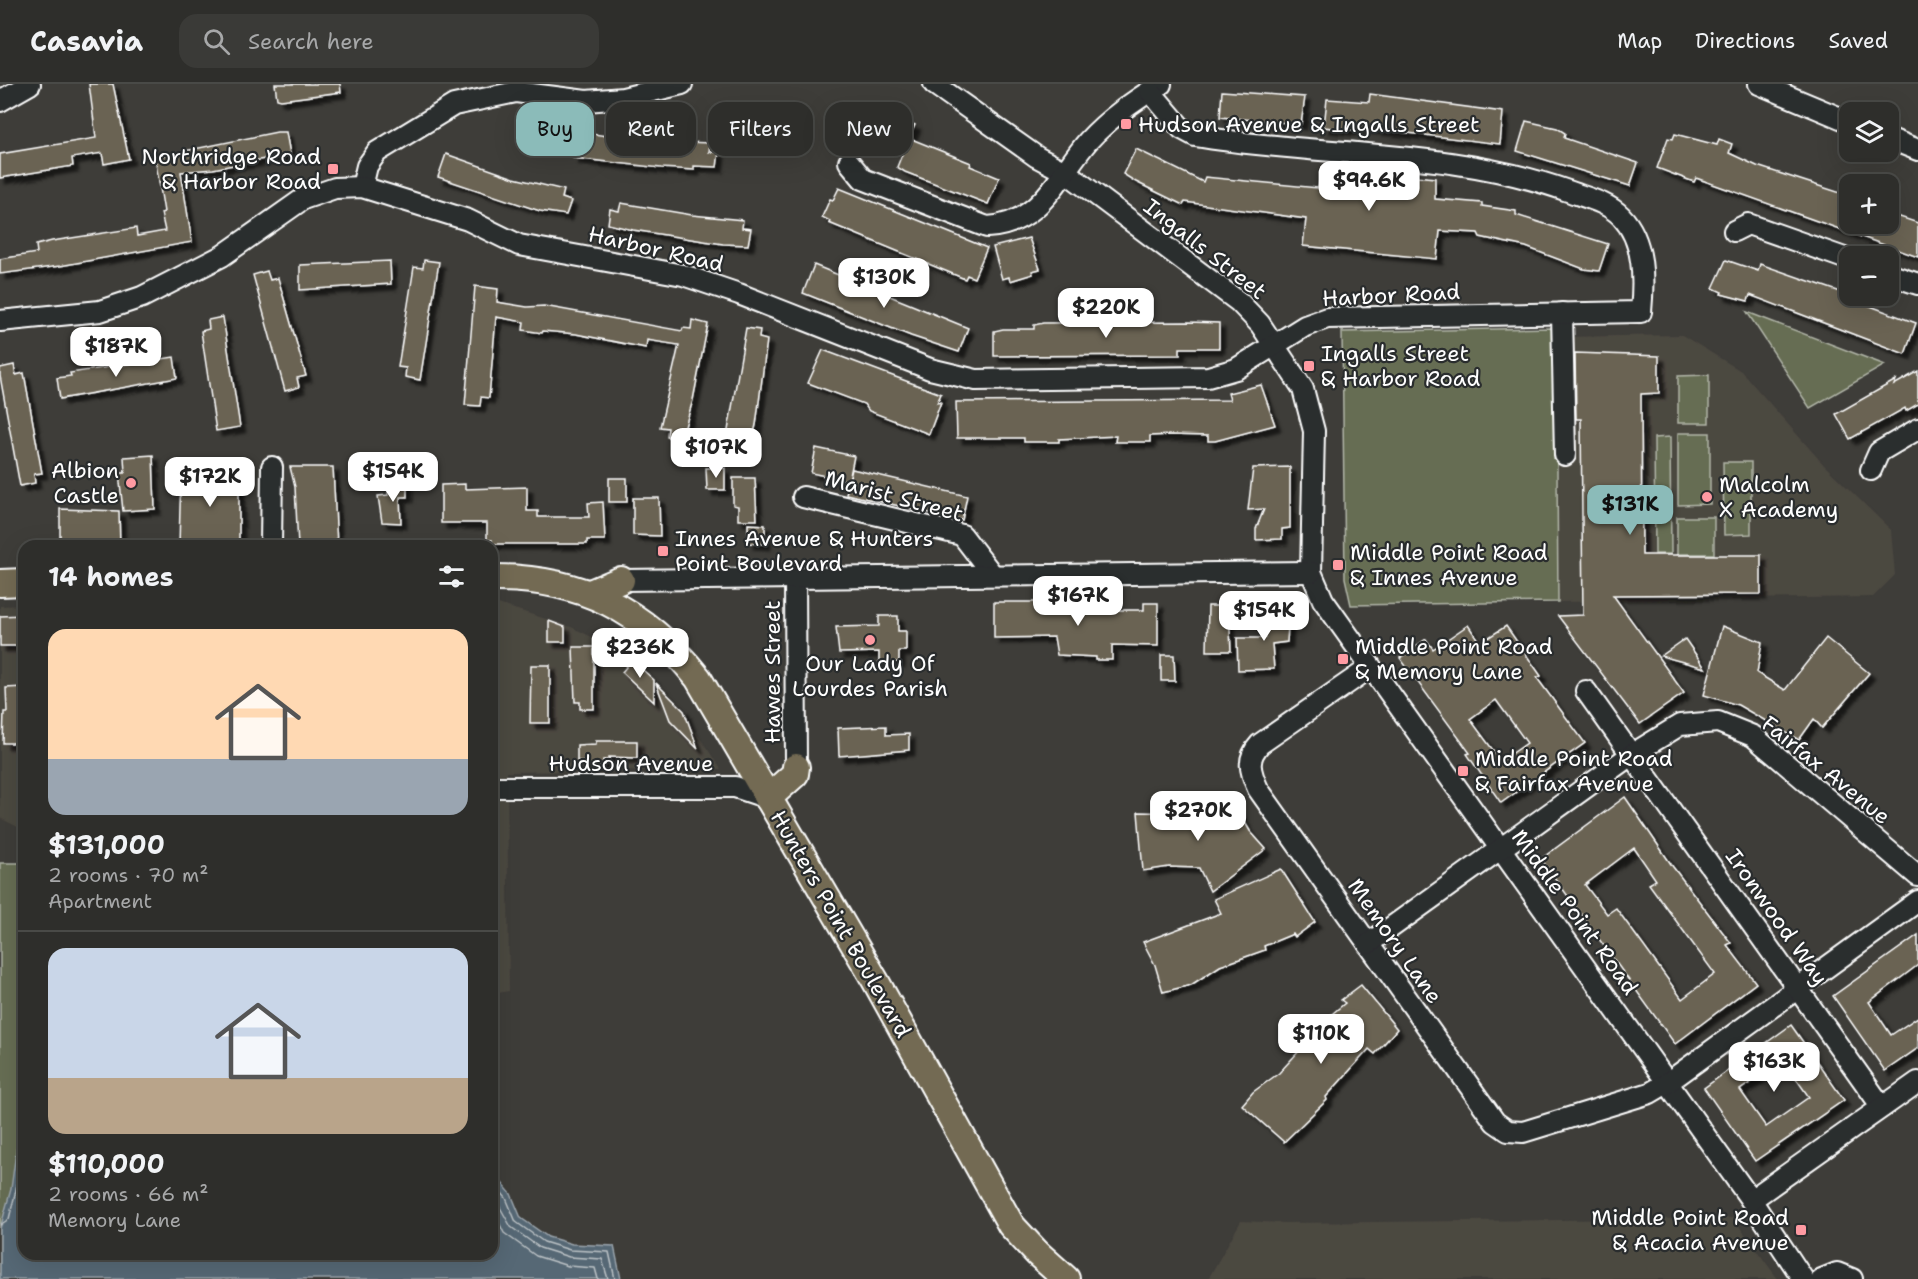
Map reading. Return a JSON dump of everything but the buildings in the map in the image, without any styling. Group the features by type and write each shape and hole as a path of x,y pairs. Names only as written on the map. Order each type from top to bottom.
{"main road":[{"name":"Hunters Point Boulevard","path":"498,578 555,583 591,593 644,623 674,648 698,678 876,980 1011,1225 1066,1279"},
{"path":"591,593 621,580"},
{"path":"0,583 18,582"},
{"path":"768,798 795,774 796,767"}],"street":[{"path":"0,101 30,84"},
{"path":"0,321 100,310 142,297 222,256 303,200 335,188 362,187 367,166 376,152 454,105 516,92 586,101 623,98 682,84"},
{"name":"Ingalls Street","path":"934,84 1037,158 1067,173 1239,302 1260,324 1303,389 1314,431 1311,572"},
{"path":"1759,84 1839,117"},
{"path":"849,162 863,179 987,227 1007,226 1024,217 1067,173 1088,141 1118,112 1156,87"},
{"name":"Harbor Road","path":"362,187 468,220 519,245 683,275 739,294 930,369 976,380 1208,376 1236,369 1305,326 1327,318 1641,312 1642,264 1635,239 1623,219 1606,204 1535,179 1446,161 1195,136 1182,129 1156,87"},
{"path":"1899,142 1918,150"},
{"path":"1734,231 1748,224 1839,256"},
{"path":"1899,278 1918,284"},
{"path":"1562,313 1565,455"},
{"path":"1871,470 1879,452 1918,429"},
{"path":"271,540 272,467"},
{"name":"Marist Street","path":"803,497 962,535 992,574"},
{"path":"621,580 795,576 1311,572"},
{"name":"Middle Point Road","path":"1311,572 1323,600 1751,1200 1803,1279"},
{"name":"Hawes Street","path":"795,576 796,767"},
{"name":"Memory Lane","path":"1371,667 1260,744 1252,753 1250,762 1258,789 1495,1122 1508,1131 1523,1132 1650,1093 1918,901"},
{"name":"Ironwood Way","path":"1586,691 1882,1107"},
{"name":"Fairfax Avenue","path":"1368,944 1631,755 1680,725 1718,722 1753,736 1918,876"},
{"name":"Hudson Avenue","path":"498,787 735,787 768,798"},
{"path":"1751,1200 1918,1082"},
{"path":"1822,1279 1837,1272 1852,1279"}],"shaded area":[{"name":"Malcolm X Academy","path":"1682,335 1741,371 1824,465 1891,530 1895,575 1873,597 1558,602 1556,337"},
{"path":"498,604 571,627 626,653 678,706 721,769 507,772 509,991 498,993"},
{"path":"18,605 18,827 0,818 0,606"},
{"path":"1733,1218 1778,1279 1208,1279 1241,1221 1285,1223"}],"green space":[{"path":"1747,312 1885,365 1810,408"},
{"path":"1552,328 1556,337 1558,602 1351,605 1345,578 1342,332"},
{"path":"1709,375 1709,423 1678,423 1678,376"},
{"path":"1678,433 1710,433 1710,504 1678,505"},
{"path":"1670,437 1671,554 1655,554 1654,438"},
{"path":"1723,462 1751,462 1751,534 1724,535"},
{"path":"1677,517 1714,517 1714,554 1677,554"},
{"path":"0,863 18,863 18,1260 0,1279"}],"water":[{"path":"18,1137 18,1260 498,1260 498,1178 511,1194 521,1218 548,1237 572,1244 614,1246 621,1279 0,1279 0,1229 11,1189"}],"place":[{"name":"Hudson Avenue & Ingalls Street","path":"1126,124"},
{"name":"Northridge Road & Harbor Road","path":"333,169"},
{"name":"Ingalls Street & Harbor Road","path":"1309,366"},
{"name":"Albion Castle","path":"131,483"},
{"name":"Malcolm X Academy","path":"1707,497"},
{"name":"Innes Avenue & Hunters Point Boulevard","path":"663,551"},
{"name":"Middle Point Road & Innes Avenue","path":"1338,565"},
{"name":"Our Lady Of Lourdes Parish","path":"870,640"},
{"name":"Middle Point Road & Memory Lane","path":"1343,659"},
{"name":"Middle Point Road & Fairfax Avenue","path":"1463,771"},
{"name":"Middle Point Road & Acacia Avenue","path":"1801,1230"}]}
